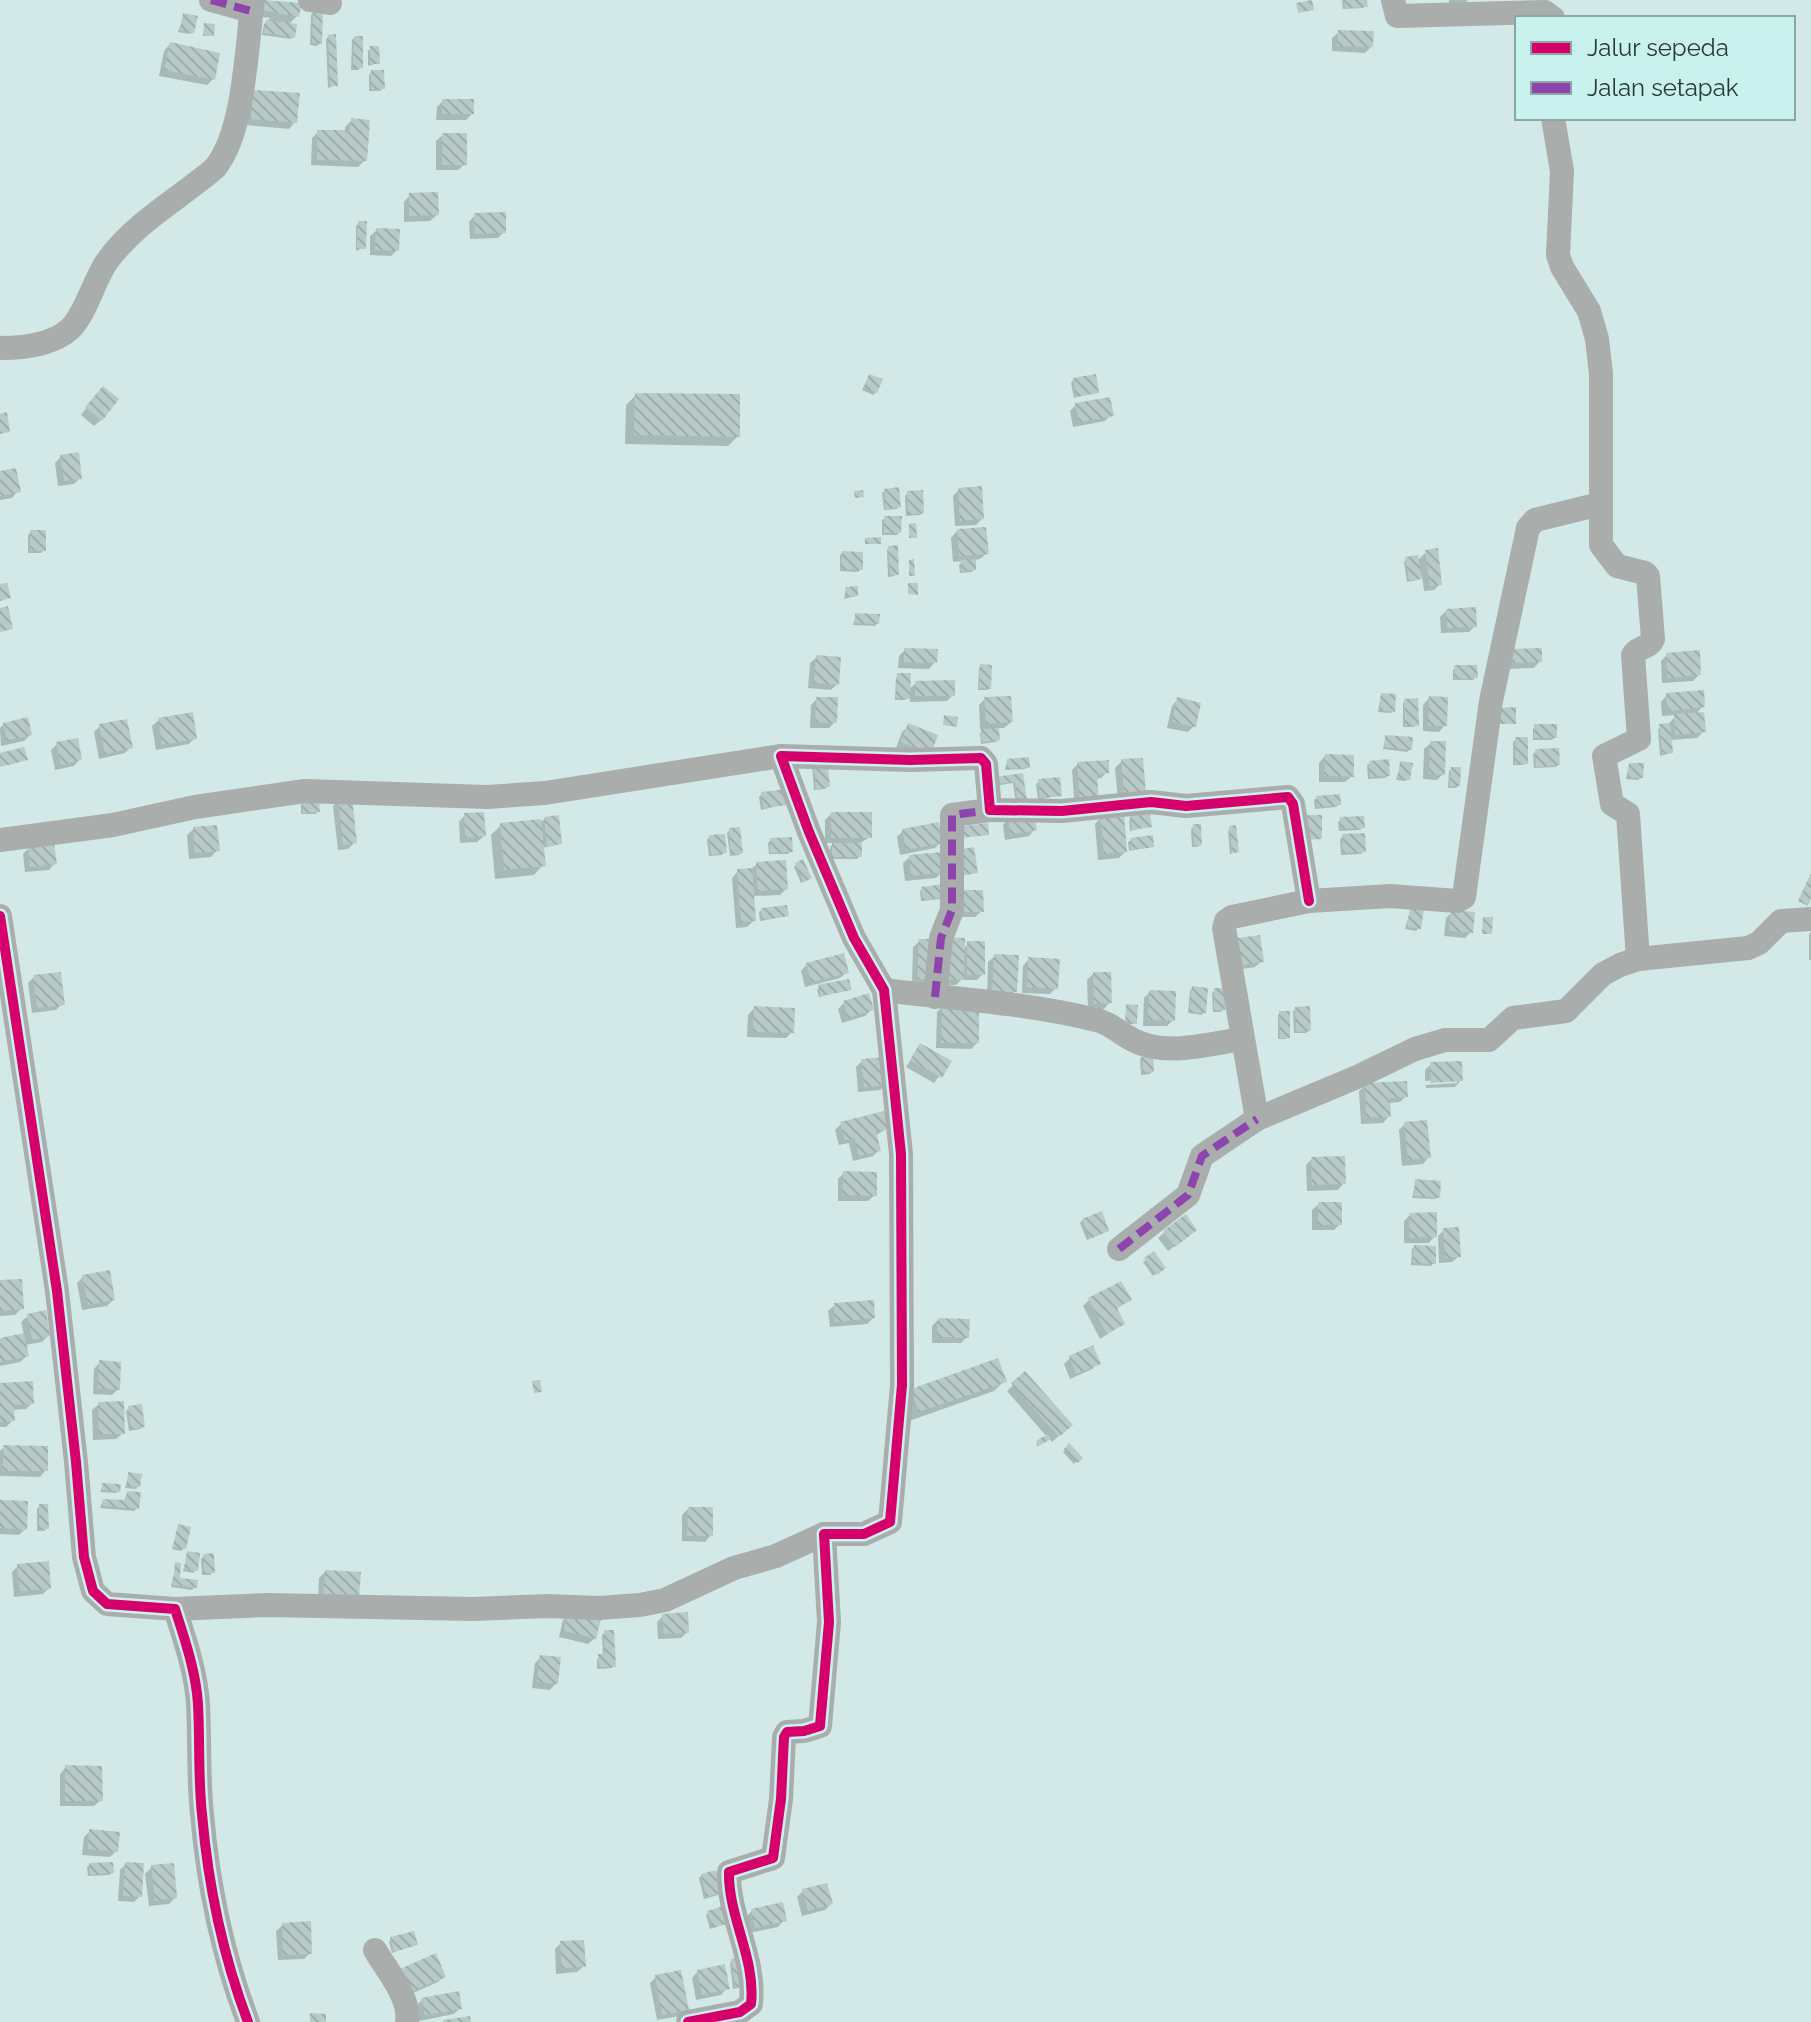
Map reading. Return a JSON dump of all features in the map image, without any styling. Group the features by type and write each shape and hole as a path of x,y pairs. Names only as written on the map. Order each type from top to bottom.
{"street":[{"path":"0,348 47,342 70,329 77,321 100,272 123,242 195,186 224,158 235,127 252,6 211,0"},
{"path":"1393,0 1397,16 1545,12 1550,16"},
{"path":"1553,120 1563,180 1558,255 1589,311 1597,339 1601,374 1602,548 1617,566 1648,576 1653,639 1633,655 1639,740 1604,756 1612,804 1628,814 1638,959"},
{"path":"1257,1119 1224,924 1232,917 1309,901 1390,896 1457,901 1464,897 1491,701 1528,528 1535,520 1600,504"},
{"path":"0,840 113,825 195,807 305,791 487,797 545,793 781,756 910,760 981,758 986,761 990,810"},
{"path":"0,916 57,1291 84,1557 93,1591 107,1604 175,1609 267,1605 599,1608 665,1600 734,1568 776,1556 824,1534 864,1534 890,1522 902,1385 901,1154 884,990 854,938 781,756"},
{"path":"935,997 941,938 952,910 952,815 990,810 1062,811 1151,802 1186,806 1288,797 1293,804 1309,901"},
{"path":"1119,1249 1188,1195 1202,1156 1257,1119 1415,1049 1445,1040 1489,1040 1513,1018 1566,1011 1603,974 1638,959 1748,948 1759,943 1781,921 1811,919"},
{"path":"884,990 1097,1020 1133,1040 1156,1047 1180,1048 1242,1039"},
{"path":"688,2022 740,2012 751,2004 753,1985 729,1891 729,1872 773,1858 781,1799 784,1737 787,1732 820,1726 829,1622 824,1534"},
{"path":"175,1609 198,1702 202,1814 211,1880 222,1939 248,2022"},
{"path":"375,1950 404,1999 409,2012 407,2022"}],"building":[{"path":"261,0 302,3 299,17 260,10"},
{"path":"1312,0 1314,10 1298,13 1296,3"},
{"path":"1344,0 1367,0 1368,7 1345,8"},
{"path":"313,10 323,11 322,44 312,43"},
{"path":"183,13 198,16 194,33 180,30"},
{"path":"266,20 297,24 295,38 264,33"},
{"path":"204,23 215,24 214,36 203,36"},
{"path":"1338,30 1374,31 1373,47 1337,46"},
{"path":"336,34 338,86 330,86 328,35"},
{"path":"354,36 363,36 363,68 353,68"},
{"path":"170,42 220,53 215,80 164,70"},
{"path":"370,46 379,46 380,64 370,64"},
{"path":"371,70 384,70 385,89 371,89"},
{"path":"253,90 300,93 297,123 251,119"},
{"path":"442,99 474,99 474,114 442,114"},
{"path":"351,118 370,120 367,161 317,160 317,130 350,130"},
{"path":"442,133 467,133 467,165 442,165"},
{"path":"438,192 439,215 409,216 409,193"},
{"path":"506,212 506,233 475,234 474,213"},
{"path":"358,221 367,221 366,249 357,249"},
{"path":"376,228 400,229 399,251 375,250"},
{"path":"869,374 883,379 877,393 864,387"},
{"path":"1096,374 1099,393 1076,397 1073,378"},
{"path":"103,386 119,399 102,421 85,407"},
{"path":"635,393 740,394 740,437 634,435"},
{"path":"1110,397 1114,416 1079,422 1075,403"},
{"path":"7,412 10,432 0,434 0,414"},
{"path":"79,452 82,479 64,481 60,455"},
{"path":"16,468 21,492 0,496 0,471"},
{"path":"982,486 984,519 960,521 958,488"},
{"path":"899,487 901,507 885,509 884,489"},
{"path":"863,490 864,497 855,498 854,491"},
{"path":"923,490 924,513 908,515 907,491"},
{"path":"884,516 902,516 901,533 884,533"},
{"path":"916,523 917,538 909,538 909,524"},
{"path":"986,527 989,554 959,556 957,529"},
{"path":"30,530 46,530 46,551 30,551"},
{"path":"881,537 881,544 865,544 865,538"},
{"path":"898,545 899,575 890,575 888,546"},
{"path":"1438,548 1442,585 1430,586 1425,550"},
{"path":"842,551 863,552 863,570 841,569"},
{"path":"1418,555 1422,579 1409,581 1405,557"},
{"path":"914,559 915,576 909,576 909,560"},
{"path":"976,559 976,570 961,571 961,560"},
{"path":"7,583 11,598 0,601 0,584"},
{"path":"908,583 918,583 918,595 908,594"},
{"path":"858,586 858,596 846,597 845,587"},
{"path":"8,606 13,629 0,632 0,608"},
{"path":"1476,607 1477,627 1447,628 1446,609"},
{"path":"855,613 880,614 879,624 855,623"},
{"path":"904,648 938,649 937,663 904,662"},
{"path":"1542,648 1542,662 1510,663 1510,649"},
{"path":"1700,650 1701,675 1668,678 1666,653"},
{"path":"816,655 841,657 839,685 814,683"},
{"path":"980,664 992,665 991,689 979,688"},
{"path":"1454,665 1477,665 1478,678 1455,679"},
{"path":"897,673 911,673 910,699 896,698"},
{"path":"955,680 955,696 915,696 915,681"},
{"path":"1704,690 1705,707 1668,711 1666,693"},
{"path":"1381,693 1396,694 1395,712 1379,710"},
{"path":"1011,696 1013,722 986,724 984,697"},
{"path":"1429,696 1448,697 1447,726 1428,726"},
{"path":"816,697 838,697 837,723 815,722"},
{"path":"1177,697 1201,703 1196,727 1172,722"},
{"path":"1418,698 1419,726 1405,726 1404,699"},
{"path":"1516,707 1516,724 1498,724 1498,708"},
{"path":"193,712 197,739 162,745 158,718"},
{"path":"1704,712 1706,732 1675,735 1674,714"},
{"path":"944,715 958,717 957,727 943,725"},
{"path":"28,717 32,735 7,741 3,723"},
{"path":"127,719 133,748 105,754 99,724"},
{"path":"908,723 938,735 931,754 901,742"},
{"path":"1670,723 1673,753 1662,754 1659,724"},
{"path":"1534,724 1557,724 1557,738 1534,738"},
{"path":"999,728 1000,740 982,742 981,729"},
{"path":"1385,735 1413,737 1412,750 1384,747"},
{"path":"1515,737 1528,737 1528,764 1515,764"},
{"path":"78,738 82,760 61,765 56,742"},
{"path":"1430,741 1446,741 1445,775 1429,774"},
{"path":"24,747 28,760 0,767 0,753"},
{"path":"1559,748 1560,765 1536,767 1535,749"},
{"path":"1325,754 1354,755 1354,777 1324,776"},
{"path":"1029,757 1030,768 1007,769 1007,759"},
{"path":"1143,758 1146,792 1124,794 1121,759"},
{"path":"827,759 830,787 816,789 813,761"},
{"path":"1389,759 1390,776 1370,777 1369,761"},
{"path":"1109,760 1109,773 1097,774 1099,804 1080,806 1077,762"},
{"path":"1400,761 1413,763 1410,780 1398,778"},
{"path":"1629,763 1644,763 1643,778 1628,778"},
{"path":"1451,767 1461,767 1460,786 1450,786"},
{"path":"1023,773 1027,801 1018,802 1015,782 996,784 995,777"},
{"path":"1060,777 1062,796 1040,798 1038,779"},
{"path":"786,789 788,805 763,808 761,792"},
{"path":"1340,794 1341,805 1317,807 1316,796"},
{"path":"352,797 357,843 343,845 338,798"},
{"path":"319,799 320,812 303,813 302,800"},
{"path":"484,812 486,836 465,838 464,813"},
{"path":"831,812 872,812 872,838 831,838"},
{"path":"1034,812 1037,830 1011,835 1008,817"},
{"path":"1124,813 1127,852 1104,854 1100,815"},
{"path":"1150,813 1152,827 1132,830 1130,816"},
{"path":"559,815 562,844 547,846 544,817"},
{"path":"1301,815 1322,815 1322,839 1302,840"},
{"path":"1364,816 1365,828 1341,829 1340,817"},
{"path":"541,819 546,866 504,870 500,823"},
{"path":"939,822 943,843 906,850 902,829"},
{"path":"988,823 989,835 959,838 958,827"},
{"path":"1193,824 1201,824 1202,845 1194,846"},
{"path":"217,825 220,851 195,853 193,827"},
{"path":"1236,825 1239,852 1232,853 1229,826"},
{"path":"740,827 743,853 731,855 729,828"},
{"path":"1365,833 1366,852 1343,853 1342,834"},
{"path":"725,834 727,853 711,855 709,835"},
{"path":"1153,835 1154,847 1131,850 1130,838"},
{"path":"792,837 793,852 770,853 770,838"},
{"path":"54,843 57,864 30,867 28,846"},
{"path":"832,843 862,843 862,857 832,857"},
{"path":"974,847 978,873 961,876 957,850"},
{"path":"942,852 944,872 911,876 909,855"},
{"path":"803,859 812,878 804,882 795,863"},
{"path":"786,860 788,889 758,891 756,862"},
{"path":"752,868 756,921 741,922 737,869"},
{"path":"1811,873 1811,899 1808,906 1798,901"},
{"path":"944,884 945,897 923,900 921,887"},
{"path":"956,890 983,890 984,912 956,912"},
{"path":"787,905 789,916 762,920 761,908"},
{"path":"1410,906 1424,909 1421,929 1407,927"},
{"path":"1451,910 1475,912 1473,933 1449,931"},
{"path":"1483,917 1493,917 1492,934 1482,934"},
{"path":"1260,935 1264,962 1235,966 1231,939"},
{"path":"947,937 965,938 964,980 946,979"},
{"path":"919,939 934,939 933,979 917,979"},
{"path":"967,941 985,941 985,975 967,975"},
{"path":"844,953 849,973 811,982 806,963"},
{"path":"994,954 1019,955 1017,992 992,991"},
{"path":"1028,957 1060,959 1058,989 1027,987"},
{"path":"61,972 65,1005 37,1008 33,975"},
{"path":"1093,972 1111,972 1112,1003 1094,1004"},
{"path":"849,979 852,990 821,996 818,985"},
{"path":"1192,986 1208,988 1206,1013 1189,1012"},
{"path":"1214,988 1225,988 1225,1010 1214,1011"},
{"path":"1149,990 1176,991 1175,1021 1148,1020"},
{"path":"869,993 874,1010 848,1018 843,1001"},
{"path":"942,1004 979,1004 979,1043 941,1043"},
{"path":"1126,1004 1138,1005 1137,1024 1125,1024"},
{"path":"754,1006 795,1008 794,1033 753,1032"},
{"path":"1310,1006 1311,1031 1296,1032 1295,1007"},
{"path":"1279,1011 1290,1011 1290,1038 1280,1038"},
{"path":"920,1043 952,1061 942,1078 910,1060"},
{"path":"1142,1054 1153,1054 1154,1072 1143,1073"},
{"path":"887,1057 889,1085 864,1087 861,1059"},
{"path":"1462,1061 1463,1081 1431,1083 1430,1062"},
{"path":"1407,1081 1408,1097 1390,1098 1391,1117 1366,1118 1365,1083"},
{"path":"884,1111 888,1129 876,1132 881,1151 859,1156 855,1138 845,1140 840,1122"},
{"path":"1427,1120 1431,1158 1408,1160 1404,1122"},
{"path":"1345,1156 1346,1184 1312,1185 1311,1157"},
{"path":"843,1171 877,1172 877,1196 843,1195"},
{"path":"1415,1179 1441,1181 1440,1198 1414,1196"},
{"path":"1318,1202 1342,1202 1342,1225 1318,1225"},
{"path":"1102,1211 1109,1231 1090,1239 1082,1219"},
{"path":"1437,1212 1437,1237 1410,1238 1409,1213"},
{"path":"1186,1214 1197,1230 1175,1247 1163,1231"},
{"path":"1459,1227 1461,1257 1445,1258 1443,1228"},
{"path":"1414,1245 1436,1246 1436,1264 1413,1263"},
{"path":"1154,1251 1166,1268 1157,1275 1144,1258"},
{"path":"110,1270 115,1300 88,1305 82,1275"},
{"path":"22,1279 24,1309 0,1311 0,1280"},
{"path":"1121,1281 1132,1300 1117,1308 1125,1324 1107,1334 1088,1298"},
{"path":"874,1300 875,1318 835,1322 834,1303"},
{"path":"46,1310 50,1336 32,1340 27,1314"},
{"path":"938,1318 970,1319 969,1338 937,1337"},
{"path":"24,1333 29,1356 0,1362 0,1338"},
{"path":"1093,1345 1101,1364 1076,1374 1069,1356"},
{"path":"998,1358 1007,1382 919,1412 911,1389"},
{"path":"99,1360 121,1362 120,1390 98,1388"},
{"path":"1025,1371 1073,1425 1059,1437 1011,1383"},
{"path":"540,1380 542,1392 534,1393 532,1381"},
{"path":"33,1381 34,1404 14,1405 15,1421 0,1422 0,1383"},
{"path":"124,1401 125,1434 99,1434 98,1402"},
{"path":"142,1404 145,1427 131,1429 128,1406"},
{"path":"1048,1434 1051,1439 1039,1446 1036,1441"},
{"path":"1069,1443 1083,1458 1078,1463 1064,1449"},
{"path":"3,1445 48,1446 48,1471 3,1471"},
{"path":"128,1472 142,1474 140,1487 127,1486"},
{"path":"102,1483 121,1484 120,1492 102,1490"},
{"path":"127,1491 141,1492 139,1509 102,1506 103,1499 126,1500"},
{"path":"0,1500 28,1501 27,1530 0,1528"},
{"path":"39,1504 48,1504 49,1529 39,1529"},
{"path":"688,1507 713,1507 713,1536 687,1536"},
{"path":"178,1524 191,1527 186,1549 173,1547"},
{"path":"187,1551 200,1553 198,1571 184,1569"},
{"path":"214,1553 215,1573 204,1573 203,1554"},
{"path":"49,1561 51,1589 20,1591 17,1564"},
{"path":"175,1562 181,1563 180,1578 198,1580 197,1588 173,1585"},
{"path":"325,1570 361,1572 359,1598 323,1596"},
{"path":"568,1612 601,1619 596,1639 564,1631"},
{"path":"688,1612 689,1633 664,1634 662,1614"},
{"path":"604,1630 614,1630 616,1667 599,1667 598,1654 605,1654"},
{"path":"540,1655 561,1657 558,1684 537,1682"},
{"path":"65,1765 102,1766 103,1801 65,1801"},
{"path":"89,1829 120,1832 118,1852 88,1849"},
{"path":"113,1862 114,1873 90,1875 89,1863"},
{"path":"125,1862 144,1863 142,1897 123,1896"},
{"path":"174,1863 177,1898 155,1901 151,1865"},
{"path":"716,1870 722,1893 706,1897 701,1874"},
{"path":"827,1883 833,1904 808,1911 802,1889"},
{"path":"783,1902 787,1921 755,1928 751,1909"},
{"path":"724,1906 730,1923 713,1928 707,1911"},
{"path":"311,1921 312,1954 283,1955 282,1923"},
{"path":"414,1931 418,1945 394,1952 390,1937"},
{"path":"584,1940 586,1967 562,1968 560,1941"},
{"path":"436,1953 446,1977 410,1992 400,1969"},
{"path":"744,1957 748,1985 735,1987 731,1959"},
{"path":"725,1964 730,1989 702,1995 697,1970"},
{"path":"681,1970 689,2010 662,2015 655,1975"},
{"path":"459,1991 462,2009 425,2015 421,1998"},
{"path":"310,2013 326,2014 326,2022 310,2022"},
{"path":"470,2016 471,2022 443,2022 443,2020"}],"marked path":[{"path":"211,0 251,11"},
{"path":"935,997 941,938 952,910 952,815 990,810"},
{"path":"1119,1249 1188,1195 1202,1156 1257,1119"}],"cycle path":[{"path":"688,2022 740,2012 751,2004 750,1970 733,1905 729,1872 773,1858 781,1799 784,1737 787,1732 820,1726 829,1622 824,1534 864,1534 890,1522 902,1385 901,1154 884,990 854,938 781,756 910,760 981,758 986,764 990,810 1062,811 1151,802 1186,806 1288,797 1293,804 1309,901"},
{"path":"0,916 57,1291 84,1557 93,1591 107,1604 175,1609 190,1656 197,1692 201,1800 213,1893 231,1972 248,2022"}]}
